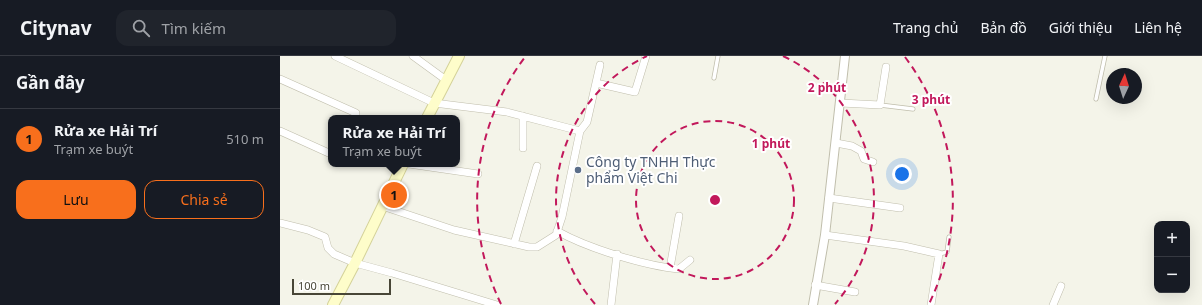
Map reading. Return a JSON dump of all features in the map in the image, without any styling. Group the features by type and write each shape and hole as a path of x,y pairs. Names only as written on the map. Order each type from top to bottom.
{"main road":[{"path":"428,115 459,56"},
{"path":"332,305 355,263 402,167"}],"street":[{"path":"335,56 434,103 507,112 580,131"},
{"path":"413,56 446,80"},
{"path":"596,83 635,92 646,56"},
{"path":"813,305 830,198 845,56"},
{"path":"382,206 454,230 514,244 537,247 556,234 562,217 580,131 587,122 600,65"},
{"path":"841,103 880,105 886,67"},
{"path":"280,79 356,113 356,115"},
{"path":"523,116 523,148"},
{"path":"280,131 328,153"},
{"path":"836,143 852,146 861,151 864,159 873,162"},
{"path":"514,244 537,166"},
{"path":"430,167 478,174"},
{"path":"830,198 900,208"},
{"path":"670,268 679,216"},
{"path":"280,223 308,230 324,238 328,248 334,254 355,263 392,272 497,305"},
{"path":"557,231 577,241 646,263 679,269 690,260"},
{"path":"825,235 904,246 939,254 931,305"},
{"path":"611,305 618,254"},
{"path":"815,285 854,292"},
{"path":"1053,305 1061,286"}],"lane":[{"path":"714,78 718,56"},
{"path":"1096,99 1105,56"},
{"path":"880,105 913,109"},
{"path":"939,254 947,252 949,237"}],"place":[{"name":"Công ty TNHH Thực phẩm Việt Chi","path":"578,170"},
{"name":"Rửa xe Hải Trí","path":"394,195"}]}
